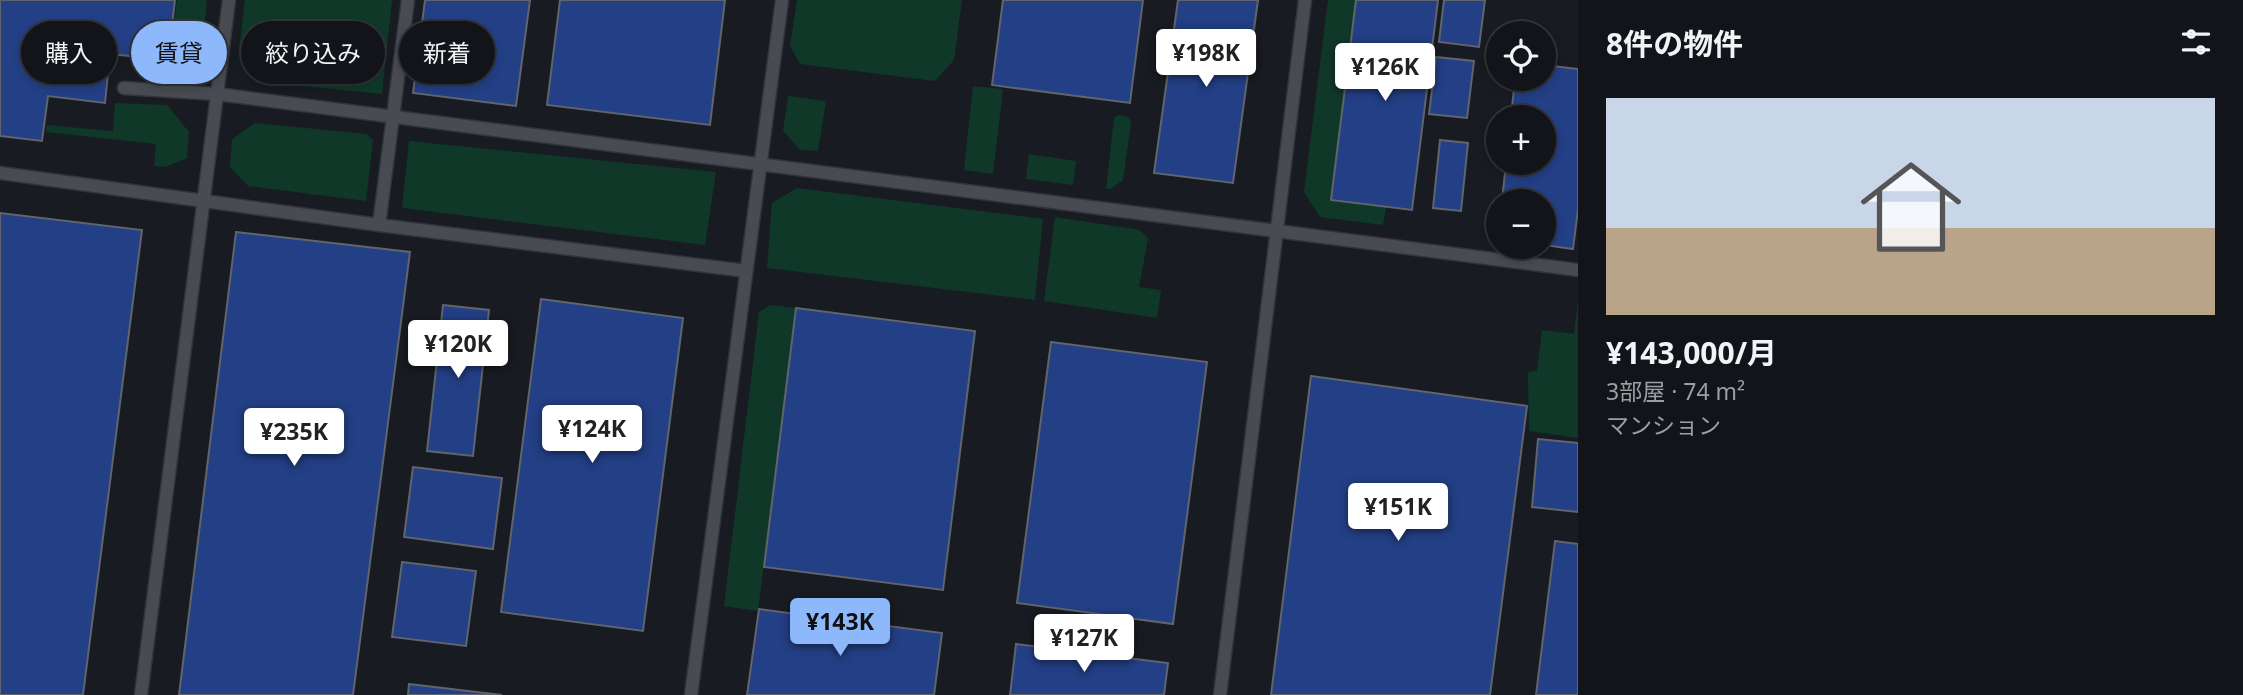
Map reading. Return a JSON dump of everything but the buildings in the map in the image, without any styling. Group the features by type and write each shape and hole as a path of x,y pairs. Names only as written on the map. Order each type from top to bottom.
{"lane":[{"path":"141,695 229,0"},
{"path":"379,225 408,0"},
{"path":"691,695 782,0"},
{"path":"1220,695 1305,0"},
{"path":"124,88 217,94 1578,270"},
{"path":"0,173 379,225 746,271"}],"green space":[{"path":"177,0 207,0 205,21 174,21"},
{"path":"245,0 392,0 385,66 385,21 242,21"},
{"path":"797,0 962,0 954,60 935,81 800,64 790,46"},
{"path":"1328,0 1356,0 1332,197 1386,207 1383,225 1320,217 1304,192"},
{"path":"283,84 383,84 382,94"},
{"path":"973,86 1003,89 993,174 964,170"},
{"path":"788,96 826,101 818,151 800,150 783,131"},
{"path":"115,103 167,105 189,132 187,158 165,167 154,166 156,144 46,132 47,125 113,131"},
{"path":"1118,115 1129,117 1131,123 1123,180 1111,189 1106,189 1114,118"},
{"path":"255,123 367,134 373,140 366,201 248,186 230,167 232,139"},
{"path":"409,141 716,172 705,245 402,208"},
{"path":"1029,154 1076,161 1073,185 1026,179"},
{"path":"797,188 1043,219 1035,300 767,268 772,203"},
{"path":"1055,217 1140,230 1148,239 1139,287 1161,290 1157,318 1044,301"},
{"path":"1578,301 1578,438 1529,431 1528,372 1537,371 1542,330 1574,334"},
{"path":"770,305 796,308 758,611 724,606 759,312"}]}
